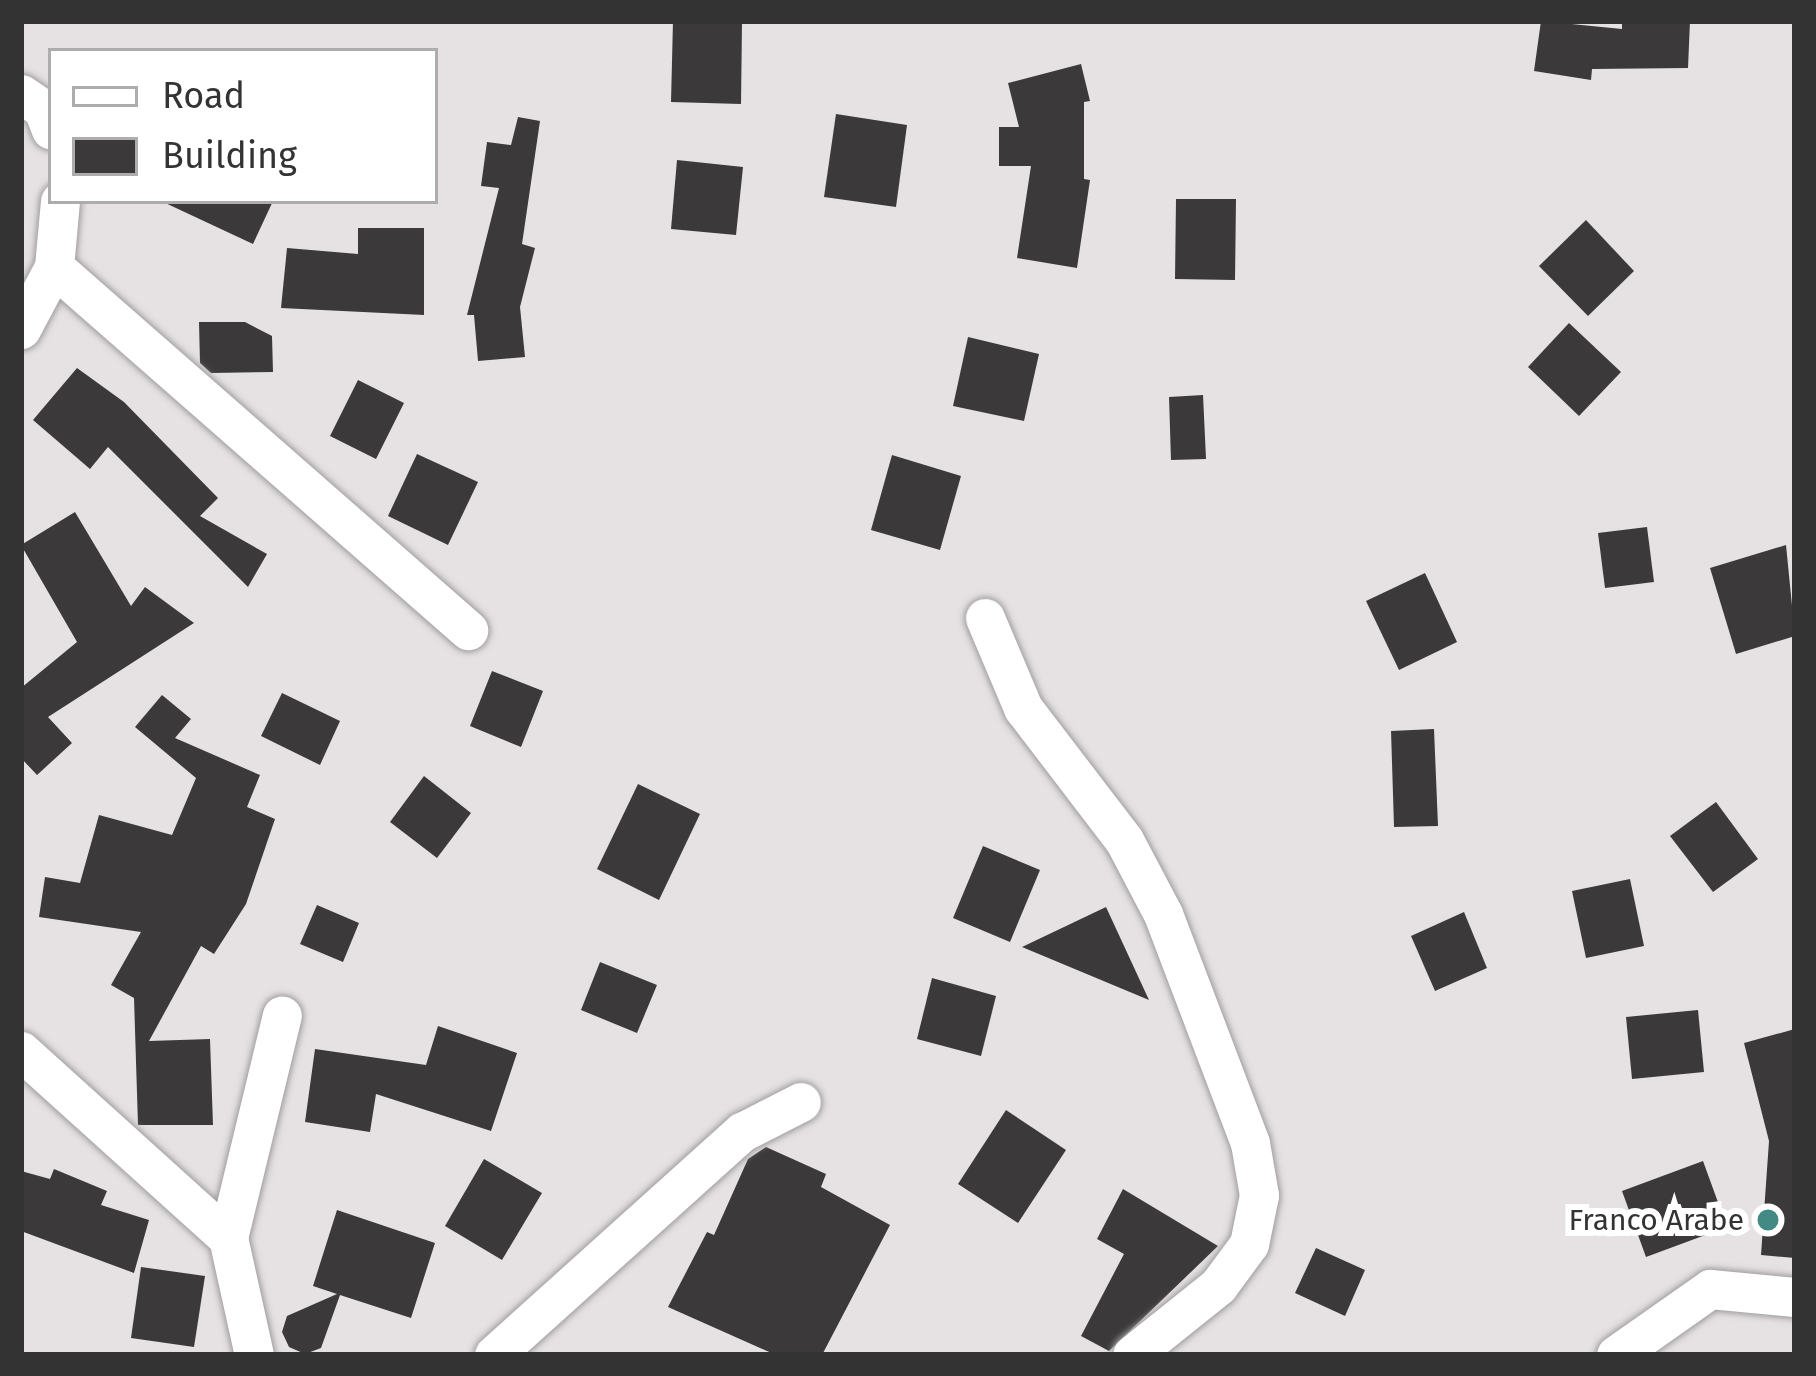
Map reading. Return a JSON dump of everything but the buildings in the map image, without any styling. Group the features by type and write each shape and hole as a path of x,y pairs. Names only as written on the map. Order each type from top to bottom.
{"street":[{"path":"21,94 43,109 48,122"},
{"path":"21,329 54,267 60,204"},
{"path":"54,267 467,630"},
{"path":"986,618 1023,708 1124,840 1162,914 1250,1142 1259,1195 1249,1244 1217,1286 1132,1355"},
{"path":"254,1355 228,1238 282,1015"},
{"path":"21,1051 228,1238"},
{"path":"494,1355 742,1132 801,1102"},
{"path":"1616,1355 1710,1288 1795,1297"}],"place":[{"name":"Franco Arabe","path":"1768,1220"}]}
